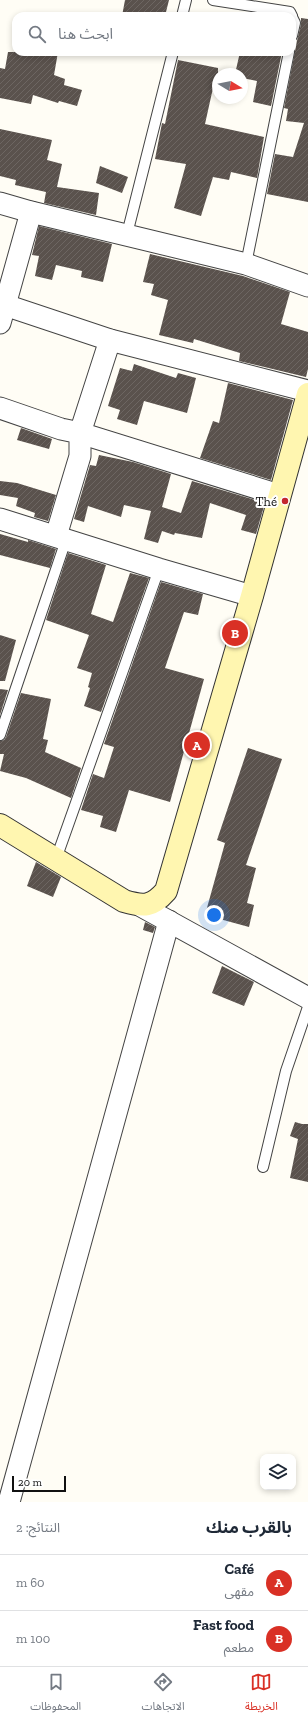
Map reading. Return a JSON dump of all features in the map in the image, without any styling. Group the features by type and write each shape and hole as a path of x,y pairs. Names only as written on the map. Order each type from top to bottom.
{"street":[{"path":"0,203 31,212 246,264 308,286"},
{"path":"31,212 8,268 3,314 110,340 308,392 252,596 166,891 156,902 141,906"},
{"path":"61,538 80,456 80,433 110,340"},
{"path":"0,408 61,429 80,433 279,495"},
{"path":"0,519 158,569 252,596"},
{"path":"0,825 124,901 141,906 308,998"},
{"path":"9,1502 169,921"}],"lane":[{"path":"183,12 186,0"},
{"path":"214,0 290,12"},
{"path":"127,234 172,56"},
{"path":"246,264 288,56"},
{"path":"0,735 61,538"},
{"path":"56,859 158,569"},
{"path":"263,1167 286,1071 308,1007"}],"building":[{"path":"125,0 169,0 166,12 123,12"},
{"path":"301,18 308,19 308,202 267,194 275,154 293,157 304,123 286,121 288,109 284,108 294,56 296,56 296,46"},
{"path":"8,52 12,52 12,56 57,56 54,75 65,79 64,85 82,90 77,106 59,101 58,103 33,95 31,104 0,98 0,68 5,69"},
{"path":"239,56 281,56 271,106 253,102 257,81 248,79 248,68 236,68"},
{"path":"178,60 218,68 212,68 212,92 205,124 264,137 257,178 231,172 229,180 213,177 201,216 174,208 186,164 155,159 162,123 165,124"},
{"path":"0,129 52,140 47,160 62,164 57,187 99,193 96,215 44,203 46,192 15,185 16,180 0,176"},
{"path":"100,166 128,177 122,193 96,183"},
{"path":"39,226 112,244 103,282 81,277 82,271 56,265 52,280 35,276 39,256 32,255"},
{"path":"150,254 243,276 290,292 281,324 308,332 308,369 306,377 239,361 240,353 194,339 193,343 159,335 168,300 151,295 154,284 143,282"},
{"path":"134,364 176,378 178,373 196,378 187,413 144,401 137,425 117,419 120,410 108,406 120,368 132,371"},
{"path":"228,383 293,400 271,480 200,458 213,421 219,423"},
{"path":"21,428 52,439 49,449 17,440"},
{"path":"99,455 133,462 171,474 162,507 181,513 192,481 265,503 256,534 241,530 246,515 210,503 202,538 175,533 174,535 162,531 158,543 144,539 151,511 124,505 121,517 88,506 84,522 74,519 90,465 96,466"},
{"path":"0,481 17,483 56,495 48,521 34,517 35,513 16,506 18,498 0,495"},
{"path":"0,534 28,542 28,540 56,549 50,568 0,555"},
{"path":"68,553 106,565 91,614 113,622 130,573 149,578 101,712 84,706 90,688 88,687 92,673 77,668 89,635 46,620"},
{"path":"161,582 203,594 198,615 184,612 165,668 204,679 170,802 129,790 116,832 100,827 103,816 81,810 93,774 104,778 114,747 104,744"},
{"path":"0,635 16,640 5,681 0,681"},
{"path":"0,689 8,690 0,715"},
{"path":"21,693 51,699 43,739 48,740 45,752 81,768 71,798 26,778 0,771 4,754 0,754 0,741 4,740 6,737"},
{"path":"248,748 282,759 246,865 256,868 247,903 254,905 249,927 205,915 225,843 217,840"},
{"path":"36,862 61,877 53,897 27,886"},
{"path":"145,922 155,927 153,933 143,930"},
{"path":"222,966 254,982 244,1006 212,993"},
{"path":"295,1122 308,1124 308,1182 290,1178 298,1139 290,1136"}],"place":[{"name":"Thé","path":"285,501"},
{"name":"Fast food","path":"235,633"},
{"name":"Café","path":"197,745"}]}
